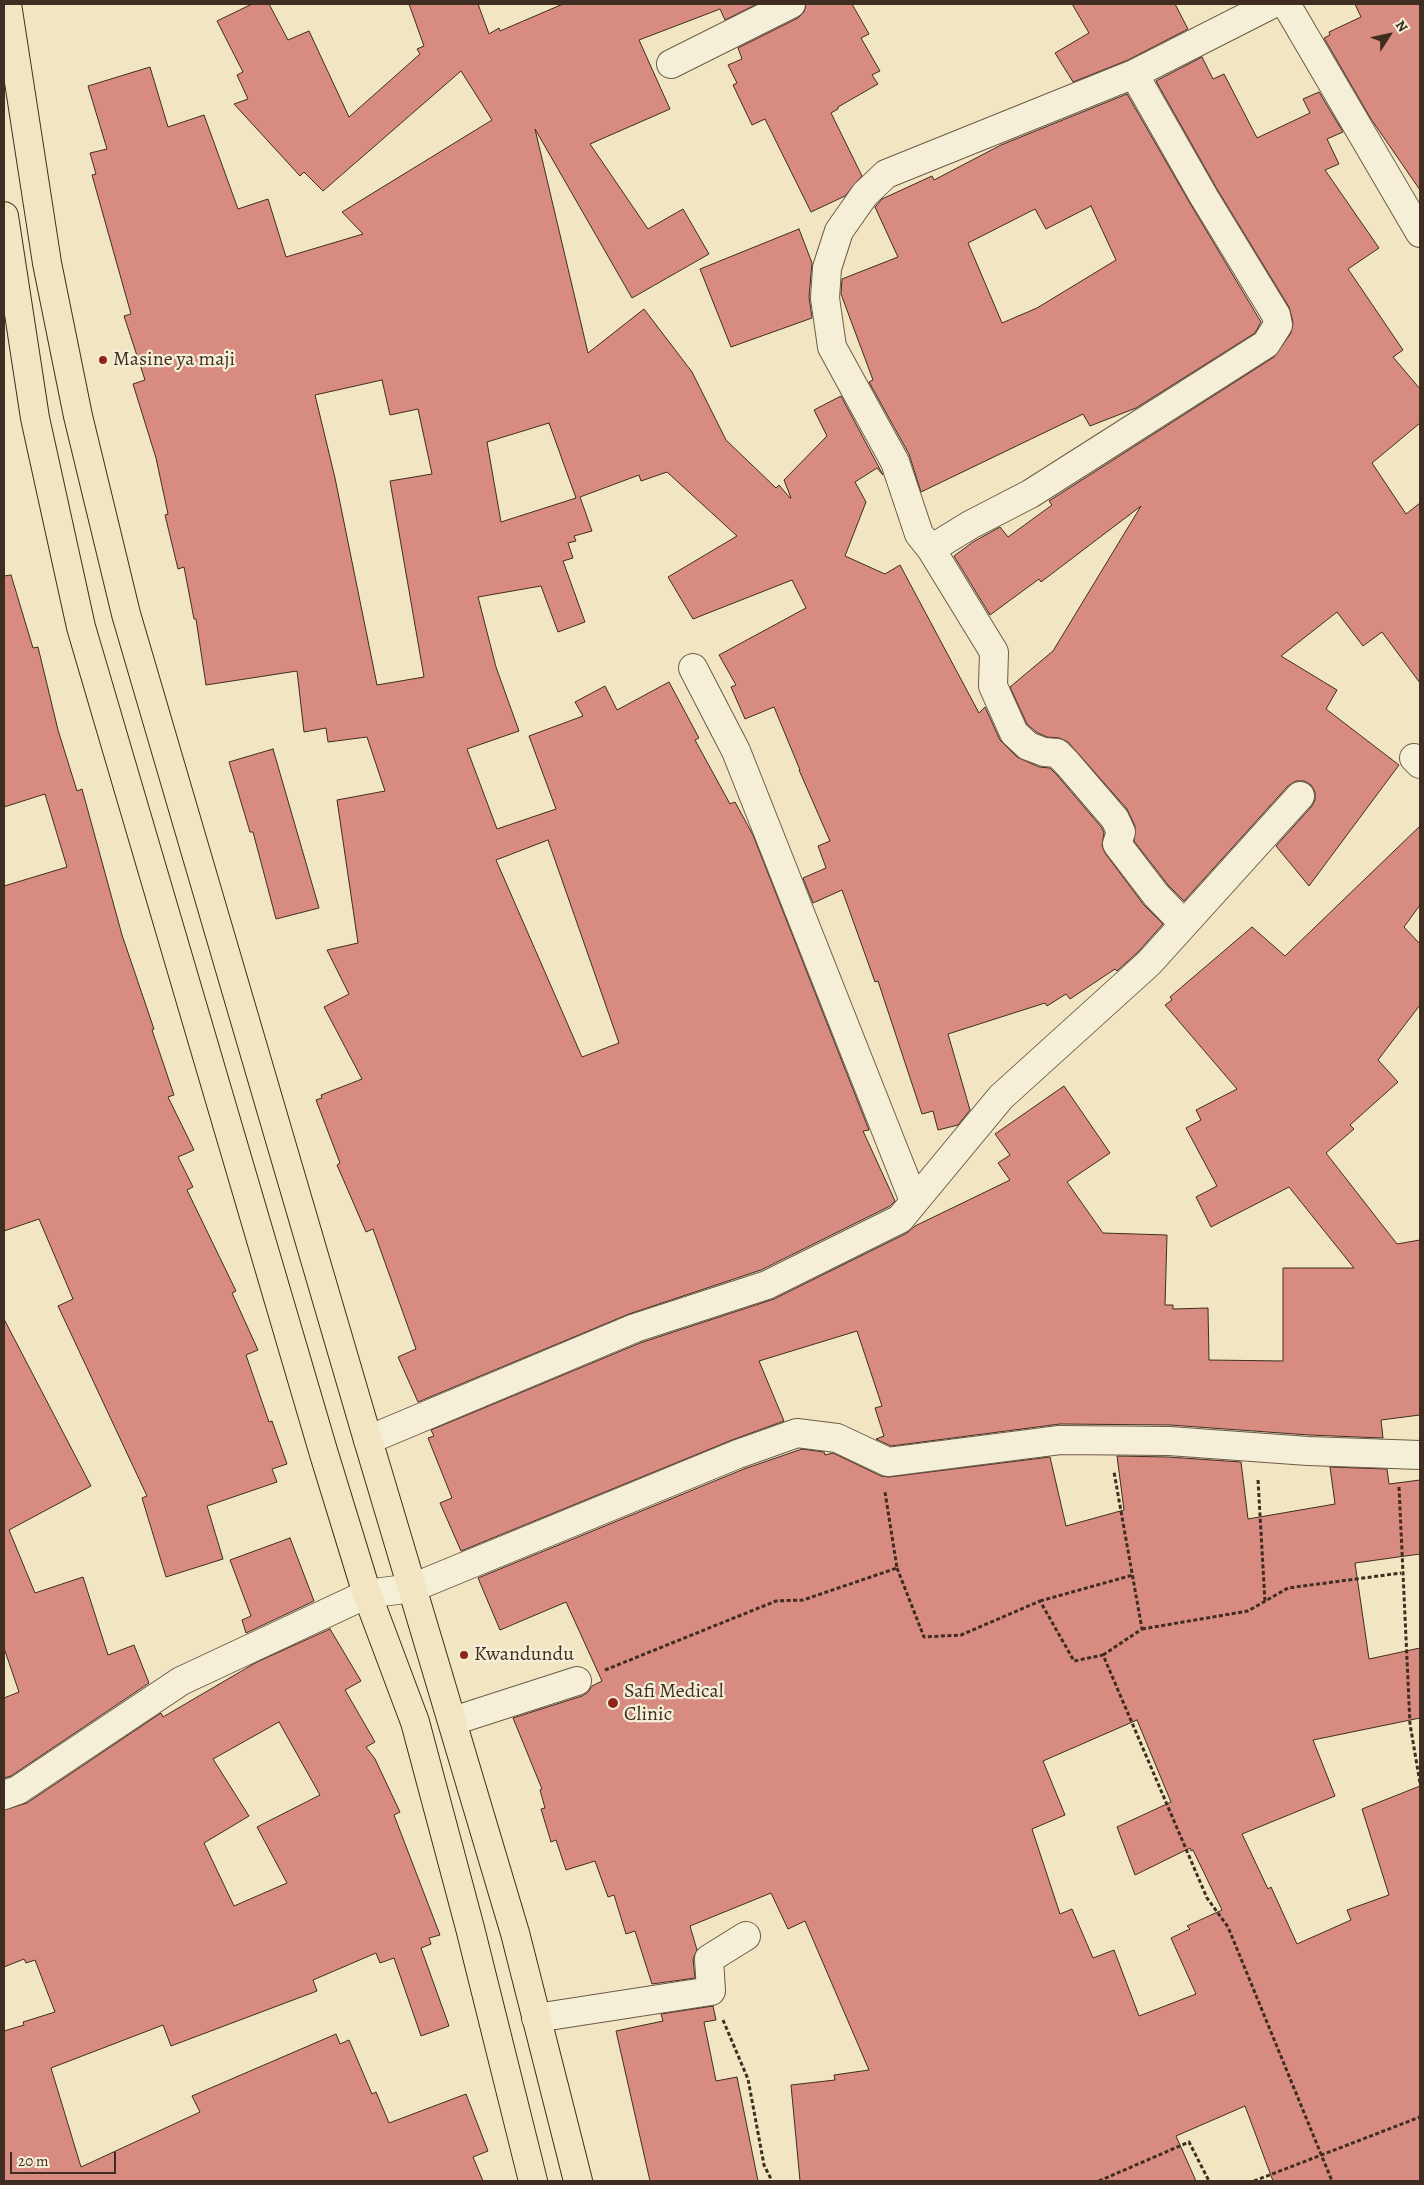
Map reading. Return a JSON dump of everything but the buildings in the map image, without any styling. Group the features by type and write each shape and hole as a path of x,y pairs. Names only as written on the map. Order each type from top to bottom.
{"main road":[{"path":"7,4 47,263 78,416 126,614 368,1440 515,1933 578,2181"},
{"path":"4,216 35,418 81,627 367,1594 415,1722 470,1928 533,2181"}],"street":[{"path":"671,64 790,4"},
{"path":"1184,924 1156,895 1117,844 1121,832 1115,819 1067,764 1057,753 1044,752 1028,746 1014,733 993,686 994,652 931,549 919,534 895,462 832,347 825,298 827,268 839,230 864,194 886,174 1134,74 1272,4"},
{"path":"1286,4 1420,234"},
{"path":"931,549 970,525 1030,494 1266,344 1278,325 1276,315 1204,197 1134,74"},
{"path":"693,668 736,752 914,1202"},
{"path":"368,1440 635,1328 767,1284 900,1219 1001,1097 1149,963 1300,796"},
{"path":"4,1795 18,1790 181,1681 367,1594 412,1588 738,1454 797,1433 837,1438 888,1462 1060,1440 1168,1440 1256,1447 1409,1455"},
{"path":"453,1721 577,1681"},
{"path":"536,2018 711,1991 709,1959 746,1936"}],"path":[{"path":"1108,1440 1142,1629"},
{"path":"1256,1447 1265,1602"},
{"path":"1409,1455 1401,1572 1410,1724 1420,1783"},
{"path":"888,1462 885,1496 897,1568 924,1638 961,1635 1040,1601 1133,1575"},
{"path":"577,1681 776,1601 803,1600 897,1568"},
{"path":"1040,1601 1074,1661 1103,1655 1142,1629 1248,1611 1288,1588 1401,1572"},
{"path":"1103,1655 1207,1898 1228,1927 1276,2040 1320,2155 1332,2181"},
{"path":"711,1991 748,2079 764,2165 772,2181"},
{"path":"1254,2181 1420,2117"},
{"path":"1099,2181 1189,2142 1209,2181"}],"place":[{"name":"Masine ya maji","path":"103,360"},
{"name":"Kwandundu","path":"464,1655"},
{"name":"Safi Medical Clinic","path":"613,1703"}]}
